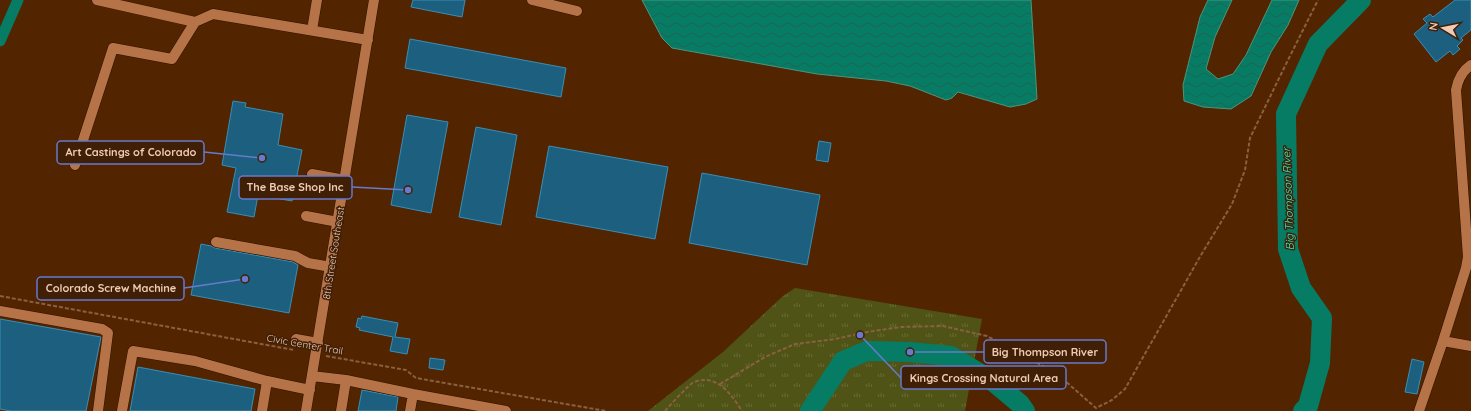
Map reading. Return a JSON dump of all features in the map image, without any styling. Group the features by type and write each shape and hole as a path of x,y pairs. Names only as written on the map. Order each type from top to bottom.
{"street":[{"path":"97,0 194,22 213,14 368,40"},
{"path":"312,30 317,0"},
{"name":"8th Street Southeast","path":"306,411 374,0"},
{"path":"532,0 577,11"},
{"path":"75,165 113,48 172,59 194,22"},
{"path":"1419,411 1443,341 1466,268 1468,257 1456,90 1459,79 1467,68 1471,66"},
{"path":"312,174 345,180"},
{"path":"306,216 338,222"},
{"path":"216,242 294,256 308,263 331,267"},
{"path":"0,311 102,329 108,333 98,411"},
{"path":"296,339 318,343"},
{"path":"1443,341 1471,346"},
{"path":"122,411 133,350 195,361 267,382 310,390"},
{"path":"312,376 346,380 506,411"},
{"path":"341,411 346,380"},
{"path":"262,411 267,382"},
{"path":"410,411 413,394"}],"path":[{"path":"720,384 766,357 796,344 836,339 901,326 943,326 987,336 1011,350 1056,372 1096,408 1112,400 1125,389 1201,255 1232,204 1245,170 1250,138 1318,0"},
{"name":"Civic Center Trail","path":"0,296 294,350"},
{"name":"Civic Center Trail","path":"316,354 406,370 416,378 606,411"},
{"path":"665,411 692,383 699,380 708,380 720,384 742,411"}],"green space":[{"path":"795,288 982,319 965,411 648,411 723,352 783,296"}],"water":[{"path":"642,0 1031,0 1037,99 1026,104 1010,107 958,92 952,98 946,100 910,86 886,81 817,74 672,48 662,38"},
{"path":"1208,0 1232,0 1215,37 1206,69 1218,79 1233,74 1246,55 1272,0 1299,0 1288,25 1271,52 1251,96 1231,109 1203,107 1184,101 1183,85 1200,17"}],"building":[{"path":"413,0 465,0 462,17 411,7"},
{"path":"1455,0 1471,0 1471,30 1461,38 1463,40 1457,46 1460,49 1453,55 1450,51 1436,62 1414,34 1427,23 1423,19 1430,14 1433,17"},
{"path":"410,39 566,68 561,97 405,68"},
{"path":"233,101 246,103 245,107 283,114 278,145 302,150 292,201 258,195 254,217 227,212 236,168 222,165"},
{"path":"407,115 448,122 431,213 391,205"},
{"path":"476,127 517,135 501,225 459,217"},
{"path":"819,141 831,143 828,162 816,160"},
{"path":"549,146 668,167 655,239 536,217"},
{"path":"702,173 820,195 807,265 689,243"},
{"path":"201,244 215,248 293,262 298,265 289,313 191,295"},
{"path":"362,316 398,323 395,337 410,339 407,354 390,351 393,337 359,330 360,328 356,327 358,318 361,319"},
{"path":"0,319 101,337 86,411 11,411 0,409"},
{"path":"430,358 445,360 443,370 429,368"},
{"path":"1412,359 1424,362 1417,394 1405,392"},
{"path":"138,367 255,389 251,411 130,411"},
{"path":"362,390 398,397 396,411 358,411"}],"waterway":[{"path":"0,41 18,0"},
{"name":"Big Thompson River","path":"1303,411 1308,406 1320,363 1322,318 1301,288 1288,249 1286,114 1318,44 1361,0"},
{"name":"Big Thompson River","path":"810,411 843,361 867,351 910,352 951,356 994,382 1020,404 1025,411"}],"place":[{"name":"Art Castings of Colorado","path":"262,158"},
{"name":"The Base Shop Inc","path":"408,190"},
{"name":"Colorado Screw Machine","path":"245,279"},
{"name":"Kings Crossing Natural Area","path":"860,335"},
{"name":"Big Thompson River","path":"910,352"}]}
